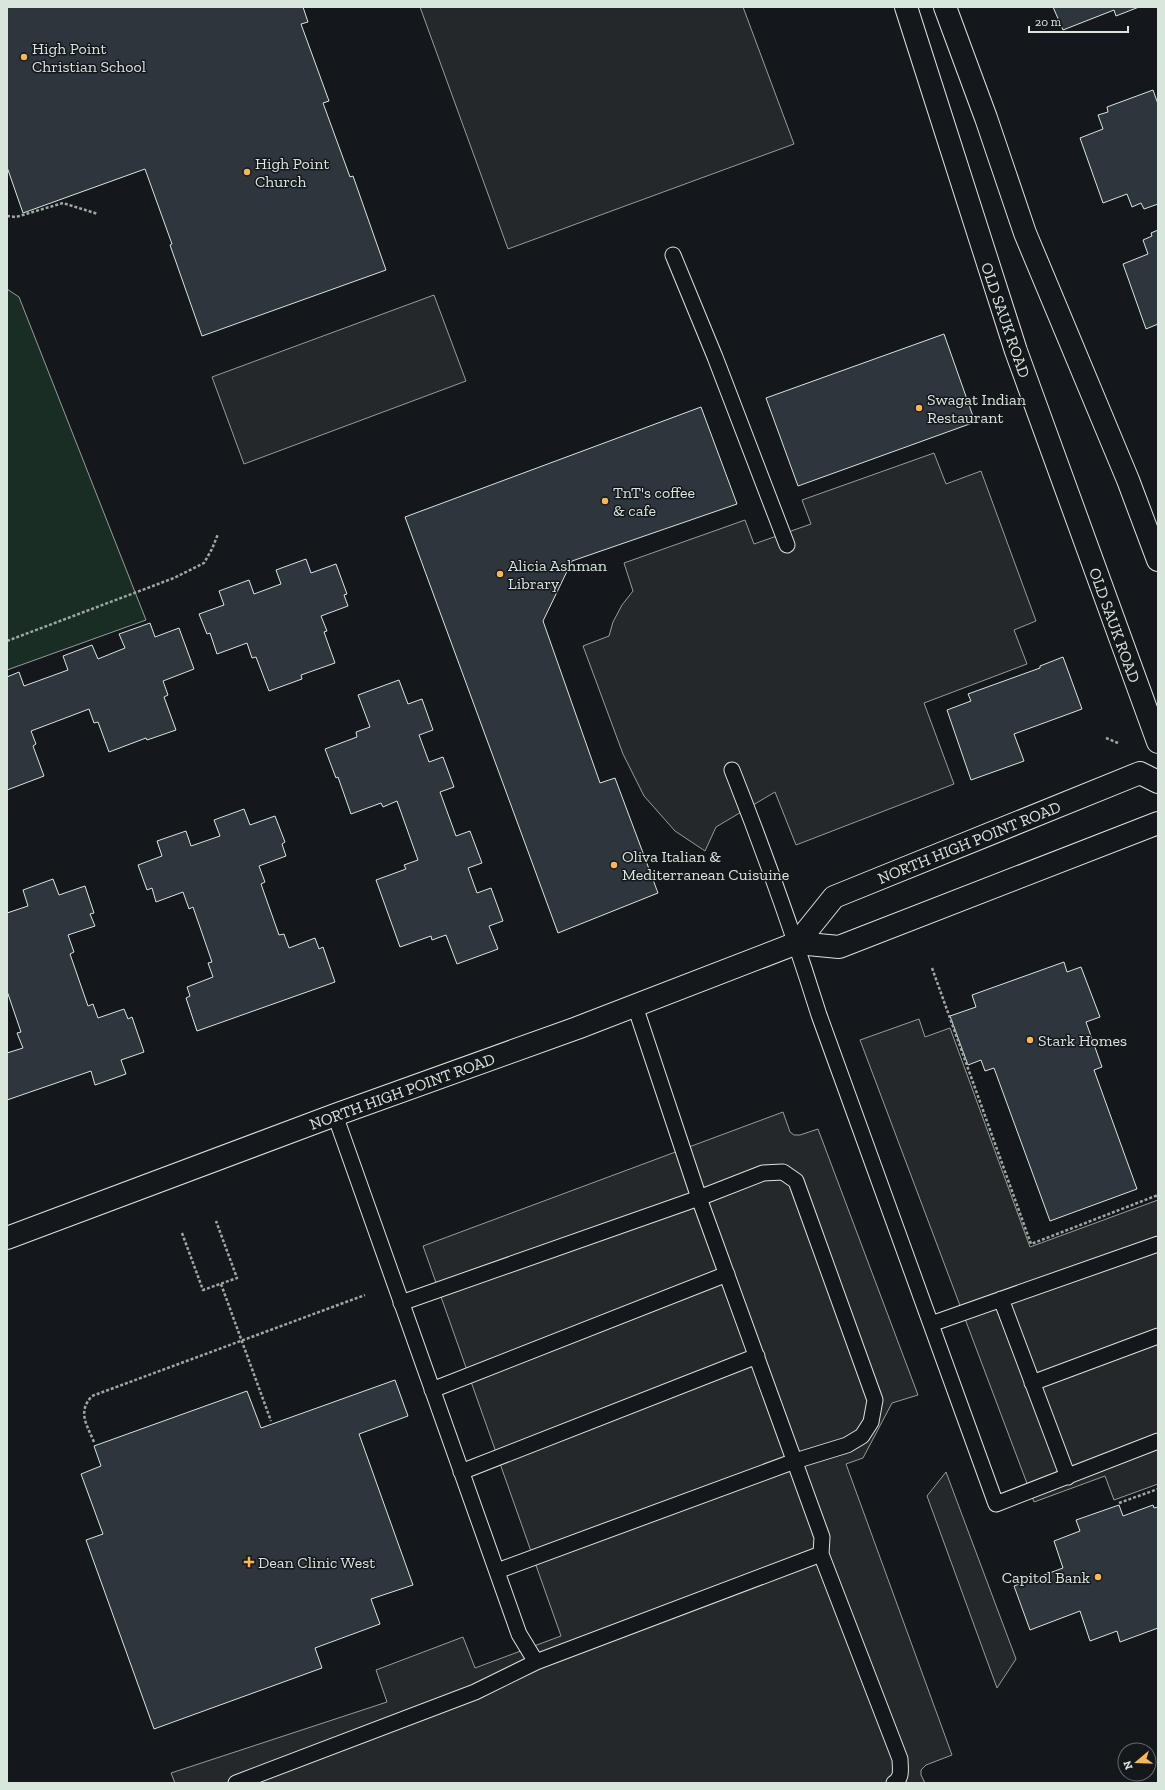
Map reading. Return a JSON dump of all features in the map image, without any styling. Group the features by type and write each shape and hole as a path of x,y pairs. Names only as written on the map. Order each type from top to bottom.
{"street":[{"name":"OLD SAUK ROAD","path":"906,7 1016,351 1158,742"},
{"path":"945,7 986,118 1025,233 1128,480 1158,560"},
{"name":"NORTH HIGH POINT ROAD","path":"797,943 834,897 1140,773 1158,782"},
{"name":"NORTH HIGH POINT ROAD","path":"7,1238 336,1115 635,1006 797,943 840,947 1158,823"}],"lane":[{"path":"673,255 787,545"},
{"path":"732,770 774,878 797,943 819,1015 996,1504 1158,1441"},
{"path":"635,1006 700,1198 822,1536 821,1554 900,1759 901,1773 897,1782 894,1783"},
{"path":"336,1115 519,1634 536,1662"},
{"path":"402,1303 700,1198 763,1173 783,1172 796,1181 875,1400 871,1422 862,1436 847,1445 795,1461 496,1571"},
{"path":"932,1324 1158,1244"},
{"path":"432,1390 727,1274"},
{"path":"1001,1299 1068,1477"},
{"path":"1032,1383 1158,1336"},
{"path":"461,1472 757,1356"},
{"path":"236,1783 475,1692 536,1662 821,1554"}],"path":[{"path":"7,216 16,217 63,203 98,214"},
{"path":"7,640 174,578 204,563 212,550 218,534"},
{"path":"1106,738 1118,743"},
{"path":"932,968 1031,1244 1158,1195"},
{"path":"182,1233 203,1290 221,1284 237,1278 216,1221"},
{"path":"221,1284 271,1421"},
{"path":"94,1442 84,1416 84,1408 92,1396 366,1295"},
{"path":"1119,1502 1158,1488"}],"green space":[{"path":"7,289 19,297 146,620 7,670"}],"shaded area":[{"path":"420,7 743,7 794,144 508,249"},
{"path":"434,295 466,381 244,464 212,377"},
{"path":"934,453 946,484 981,471 1036,621 1014,630 1027,664 924,703 954,784 796,845 775,792 716,827 705,851 675,831 644,796 623,754 583,646 609,636 613,622 622,605 633,591 624,563 745,520 754,544 811,524 802,500"},
{"path":"919,1019 925,1037 950,1028 1030,1247 1158,1200 1158,1484 1114,1500 1105,1476 1034,1502 860,1040"},
{"path":"783,1112 790,1132 794,1135 800,1135 818,1129 918,1395 892,1403 863,1458 846,1464 952,1755 926,1765 921,1770 921,1775 925,1783 175,1783 171,1773 387,1702 376,1670 463,1637 475,1668 561,1636 423,1246"},
{"path":"946,1472 1016,1659 997,1688 927,1496"}],"building":[{"name":"High Point Church","path":"7,7 303,7 308,22 301,24 329,101 323,103 350,177 353,176 386,270 202,336 170,245 172,244 145,169 23,213 7,167"},
{"path":"1053,7 1139,7 1116,16 1114,10 1063,30"},
{"path":"1153,90 1158,104 1158,204 1144,209 1141,203 1132,207 1127,194 1103,203 1080,138 1103,129 1098,115 1108,112 1107,107"},
{"path":"1158,230 1158,324 1146,329 1123,264 1148,254 1143,240 1152,236 1151,233"},
{"path":"944,334 975,422 798,486 766,398"},
{"path":"701,407 737,504 572,561 543,621 600,783 615,778 658,893 558,933 405,517"},
{"path":"306,559 311,573 336,564 347,594 344,595 348,606 321,616 327,631 324,632 335,663 301,675 302,679 269,691 256,657 252,658 247,643 217,654 210,633 207,634 199,614 224,605 219,591 249,580 254,594 281,584 276,570"},
{"path":"150,623 155,637 179,628 194,669 163,681 168,695 164,697 176,730 147,740 146,738 109,752 98,722 94,723 89,709 31,731 36,744 33,746 44,776 7,790 7,677 19,672 24,686 68,670 63,656 92,645 98,659 125,648 119,634"},
{"path":"1063,657 1082,709 1014,734 1024,761 971,780 947,710 971,701 968,694 1040,668 1040,666"},
{"path":"399,680 408,704 422,699 433,730 419,735 429,762 443,757 454,787 440,792 456,836 470,831 482,863 468,868 477,893 491,888 503,921 489,926 498,949 457,964 446,935 432,940 431,936 400,947 376,880 406,869 404,865 418,860 397,801 383,807 381,803 351,814 338,777 336,778 325,749 357,737 356,732 370,727 358,695"},
{"path":"244,809 250,825 275,816 285,842 282,844 286,856 259,866 265,882 261,884 279,935 284,934 289,948 315,938 319,949 323,947 335,982 197,1031 186,998 190,996 187,987 213,977 208,963 212,962 193,907 189,909 183,892 156,902 152,888 147,890 138,865 162,856 157,841 186,831 191,846 220,836 214,820"},
{"path":"53,879 59,895 85,886 94,913 90,914 95,926 68,935 74,952 70,954 88,1006 93,1004 98,1018 124,1009 128,1019 132,1017 144,1052 121,1060 126,1074 95,1085 91,1071 7,1100 7,1053 23,1048 17,1033 21,1032 7,991 7,913 28,906 23,890"},
{"path":"1064,962 1067,972 1081,967 1100,1017 1086,1022 1102,1067 1094,1070 1137,1189 1050,1221 994,1068 985,1071 981,1060 968,1065 950,1016 976,1007 972,995"},
{"name":"Dean Clinic West","path":"395,1380 408,1416 359,1434 413,1585 371,1599 380,1624 315,1648 322,1668 154,1729 86,1540 103,1534 81,1474 101,1466 94,1446 247,1391 261,1428"},
{"name":"Capitol Bank","path":"1119,1505 1123,1516 1153,1505 1154,1508 1158,1507 1158,1628 1120,1642 1117,1631 1090,1641 1080,1611 1030,1630 1014,1586 1063,1568 1054,1541 1080,1531 1076,1520"}],"place":[{"name":"High Point Christian School","path":"24,57"},
{"name":"High Point Church","path":"247,172"},
{"name":"Swagat Indian Restaurant","path":"919,408"},
{"name":"TnT's coffee & cafe","path":"605,501"},
{"name":"Alicia Ashman Library","path":"500,574"},
{"name":"Oliva Italian & Mediterranean Cuisuine","path":"614,865"},
{"name":"Stark Homes","path":"1030,1040"},
{"name":"Dean Clinic West","path":"249,1562"},
{"name":"Capitol Bank","path":"1098,1577"}]}
